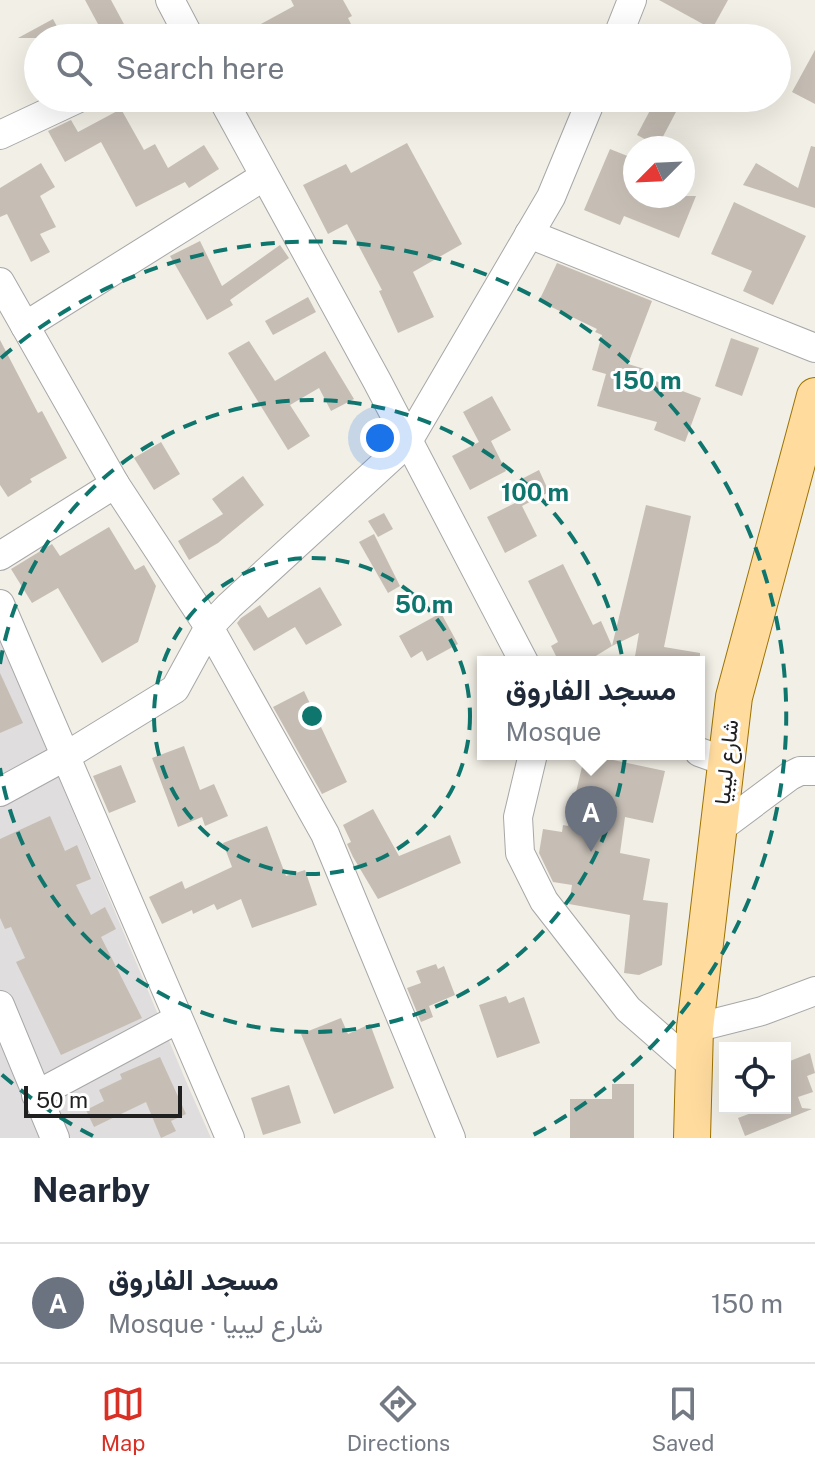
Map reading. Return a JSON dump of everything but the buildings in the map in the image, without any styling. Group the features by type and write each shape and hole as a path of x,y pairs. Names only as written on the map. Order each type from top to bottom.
{"main road":[{"name":"شارع ليبيا","path":"692,1138 695,1028 719,829 713,757 734,697 815,396"}],"street":[{"path":"170,0 183,24"},
{"path":"623,24 632,0"},
{"path":"3,126 41,112"},
{"path":"229,112 377,381 521,656"},
{"path":"0,792 66,756 175,689 209,627 407,443 551,197 586,112"},
{"path":"25,326 263,177"},
{"path":"529,234 815,348"},
{"path":"0,282 115,484 209,627 325,834 451,1138"},
{"path":"0,556 115,484"},
{"path":"0,604 230,1138"},
{"path":"532,760 518,817 520,853 544,901 628,1009 693,1066"},
{"path":"719,829 790,776 800,771 815,771"},
{"path":"695,1028 762,1011 815,991"},
{"path":"0,1005 55,1138"},
{"path":"36,1095 178,1019"}],"shaded area":[{"path":"0,638 188,1086 211,1138 0,1138"}],"place":[{"name":"مسجد الفاروق","path":"591,852"}]}
